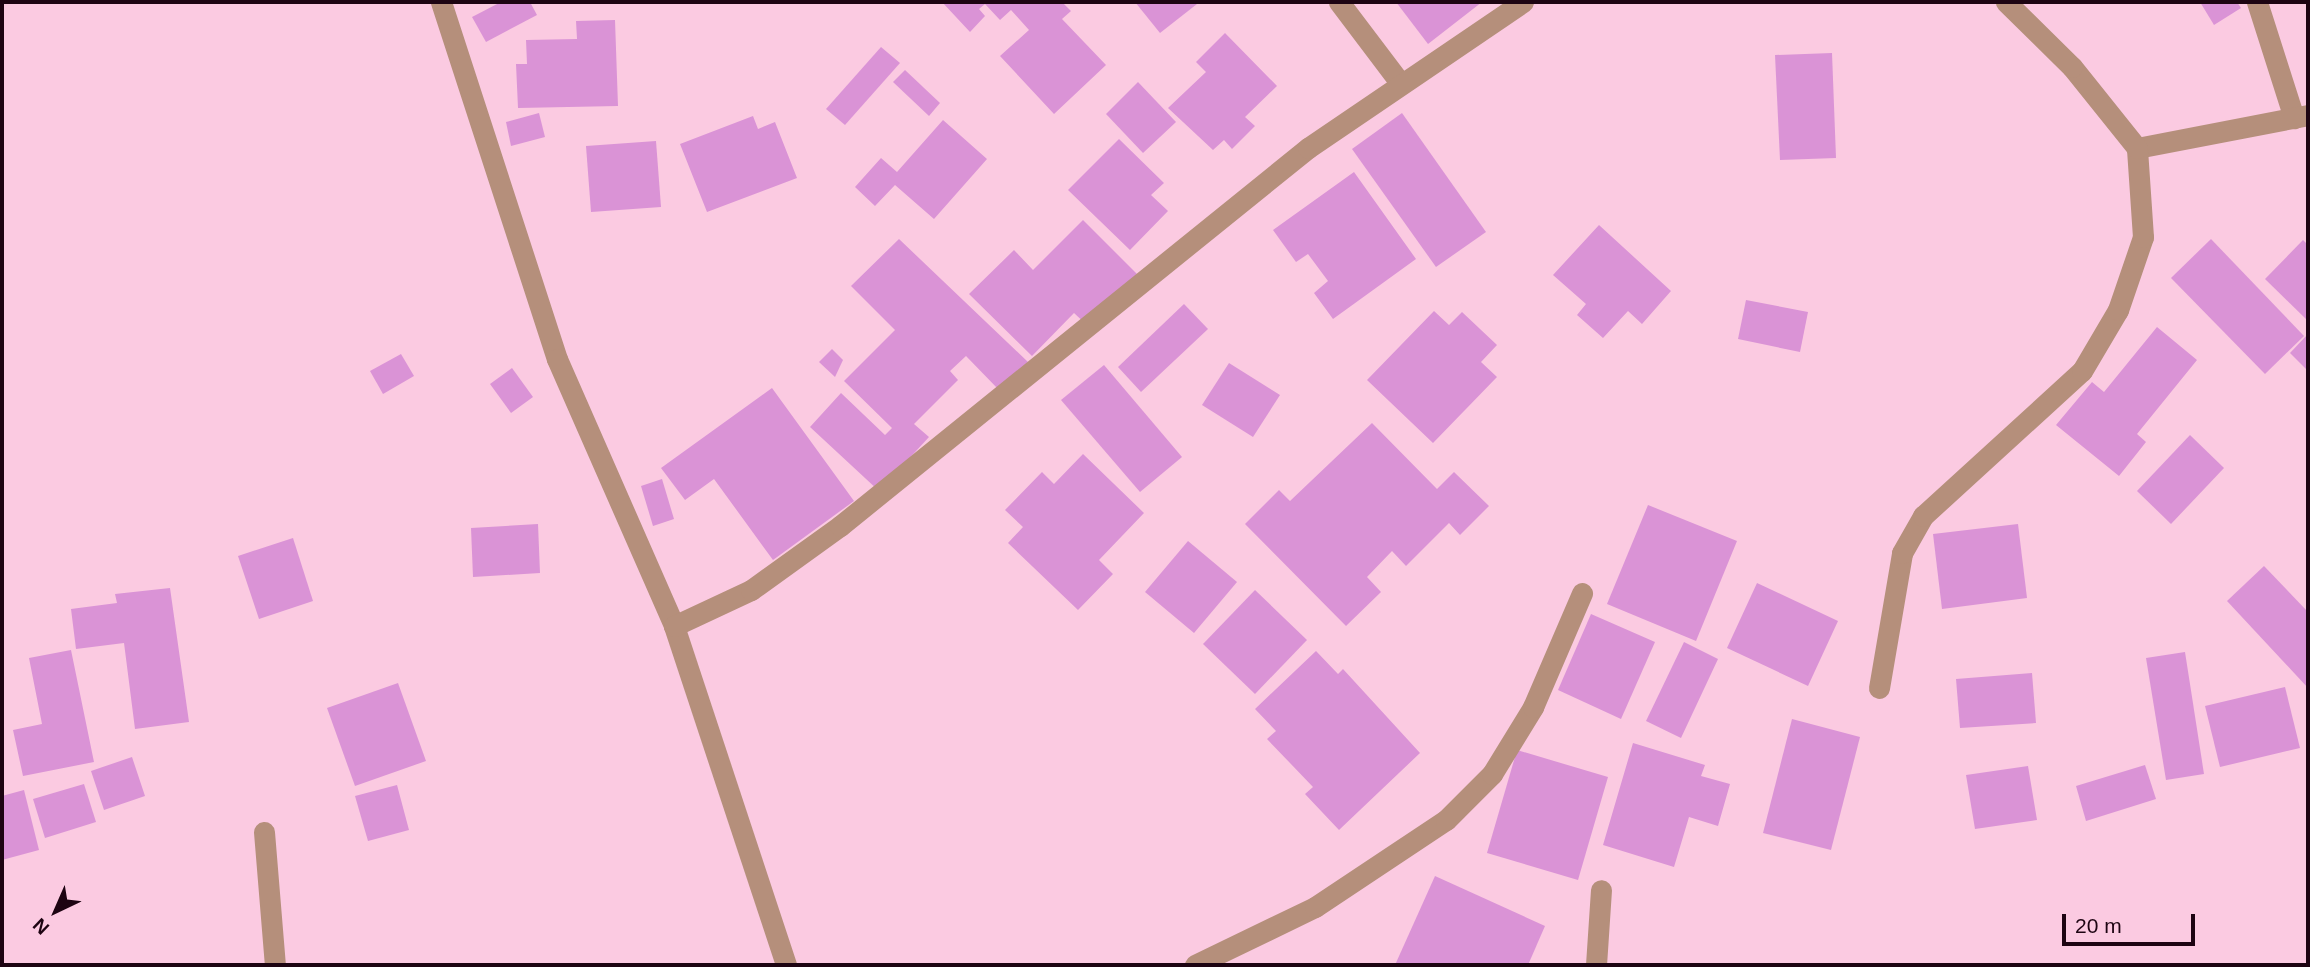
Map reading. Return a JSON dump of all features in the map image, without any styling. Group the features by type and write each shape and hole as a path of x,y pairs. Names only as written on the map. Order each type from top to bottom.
{"street":[{"path":"441,2 557,359 674,626 786,965"},
{"path":"1339,2 1401,84"},
{"path":"674,626 751,590 840,526 1308,148 1523,2"},
{"path":"1879,688 1902,553 1923,516 2082,371 2118,310 2143,237 2137,148 2072,68 2006,2"},
{"path":"2137,148 2301,117 2257,2"},
{"path":"1195,965 1315,907 1446,820 1492,774 1526,718 1555,668 1582,593"},
{"path":"264,832 275,965"},
{"path":"1596,965 1601,890"}],"building":[{"path":"501,2 530,2 537,15 486,42 472,17"},
{"path":"942,2 1062,2 1071,11 1062,19 1106,65 1054,114 1000,56 1029,30 1011,10 1000,20 985,4 979,9 985,16 970,32"},
{"path":"1135,2 1195,2 1197,4 1160,33"},
{"path":"1396,2 1482,2 1428,44"},
{"path":"2200,2 2237,2 2241,8 2214,25"},
{"path":"615,20 618,106 518,108 516,64 527,64 526,40 577,39 576,21"},
{"path":"1225,33 1277,86 1245,117 1255,126 1232,149 1224,140 1213,150 1168,108 1206,72 1196,62"},
{"path":"881,47 900,63 845,125 826,109"},
{"path":"1832,53 1836,158 1780,160 1775,55"},
{"path":"905,70 940,103 929,116 893,82"},
{"path":"1138,82 1176,122 1143,153 1106,114"},
{"path":"539,113 545,137 511,146 506,122"},
{"path":"1402,113 1486,232 1436,267 1352,149"},
{"path":"753,116 758,129 775,122 797,178 707,212 680,144"},
{"path":"943,120 987,159 934,219 895,185 875,206 855,187 881,158 897,172"},
{"path":"1119,139 1164,183 1151,195 1168,211 1130,250 1068,190"},
{"path":"656,141 661,207 591,212 586,146"},
{"path":"1354,172 1416,259 1333,319 1314,293 1328,281 1308,254 1296,262 1273,230"},
{"path":"1083,220 1139,276 1089,327 1074,313 1032,356 969,294 1014,250 1033,270"},
{"path":"1599,225 1671,291 1642,324 1628,311 1603,338 1577,315 1586,304 1553,275"},
{"path":"899,239 1028,362 999,390 966,356 950,371 958,380 914,424 929,437 879,491 810,427 841,393 885,435 892,428 844,381 895,330 851,286"},
{"path":"2211,239 2304,336 2265,374 2171,278"},
{"path":"2303,240 2308,245 2308,321 2265,279"},
{"path":"1746,300 1808,312 1800,352 1738,339"},
{"path":"1184,304 1208,329 1141,392 1118,367"},
{"path":"1434,311 1449,325 1462,312 1497,345 1481,362 1497,377 1433,443 1367,380"},
{"path":"2157,327 2197,360 2137,434 2146,442 2119,476 2056,425 2092,382 2104,392"},
{"path":"2308,334 2308,371 2290,353"},
{"path":"832,349 843,360 835,377 819,362"},
{"path":"401,354 414,376 383,394 370,371"},
{"path":"1229,363 1280,395 1253,437 1202,405"},
{"path":"1104,365 1182,457 1140,492 1061,400"},
{"path":"512,368 533,397 511,413 490,384"},
{"path":"772,388 854,501 773,560 714,479 685,500 661,468"},
{"path":"1372,423 1437,489 1454,472 1489,506 1460,535 1449,523 1406,566 1392,551 1367,577 1381,592 1346,626 1245,524 1279,490 1290,501"},
{"path":"2190,435 2224,468 2171,524 2137,491"},
{"path":"1083,454 1144,513 1099,560 1113,574 1078,610 1008,543 1023,527 1005,510 1042,472 1054,484"},
{"path":"662,479 674,519 653,526 641,486"},
{"path":"1648,505 1737,541 1696,641 1607,604"},
{"path":"538,524 540,573 473,577 471,528"},
{"path":"2018,524 2027,598 1942,609 1933,534"},
{"path":"293,538 313,601 259,619 238,556"},
{"path":"1188,541 1237,582 1194,633 1145,592"},
{"path":"2264,566 2308,612 2308,688 2227,601"},
{"path":"1757,583 1838,621 1808,686 1727,648"},
{"path":"170,588 189,722 135,729 124,643 76,649 71,609 117,603 115,594"},
{"path":"1255,590 1307,640 1255,694 1203,644"},
{"path":"1591,614 1655,642 1621,719 1558,690"},
{"path":"1684,642 1718,659 1681,738 1646,721"},
{"path":"71,650 94,762 23,776 13,730 42,724 29,658"},
{"path":"1316,651 1338,674 1343,669 1420,753 1339,830 1305,794 1313,787 1267,739 1276,731 1255,709"},
{"path":"2185,652 2204,774 2166,780 2146,658"},
{"path":"2032,673 2036,723 1960,728 1956,679"},
{"path":"398,683 426,761 355,786 327,708"},
{"path":"2285,687 2300,748 2220,767 2205,706"},
{"path":"1792,719 1860,737 1831,850 1763,833"},
{"path":"1633,743 1705,765 1701,776 1730,784 1718,826 1689,817 1674,867 1603,845"},
{"path":"1517,750 1608,777 1578,880 1487,853"},
{"path":"132,757 145,796 104,810 91,771"},
{"path":"2145,765 2156,799 2086,821 2076,786"},
{"path":"2028,766 2037,820 1975,829 1966,775"},
{"path":"84,784 96,822 45,838 33,799"},
{"path":"397,785 409,830 368,841 355,796"},
{"path":"24,790 39,850 2,860 2,796"},
{"path":"1435,876 1545,926 1528,965 1395,965"}]}
